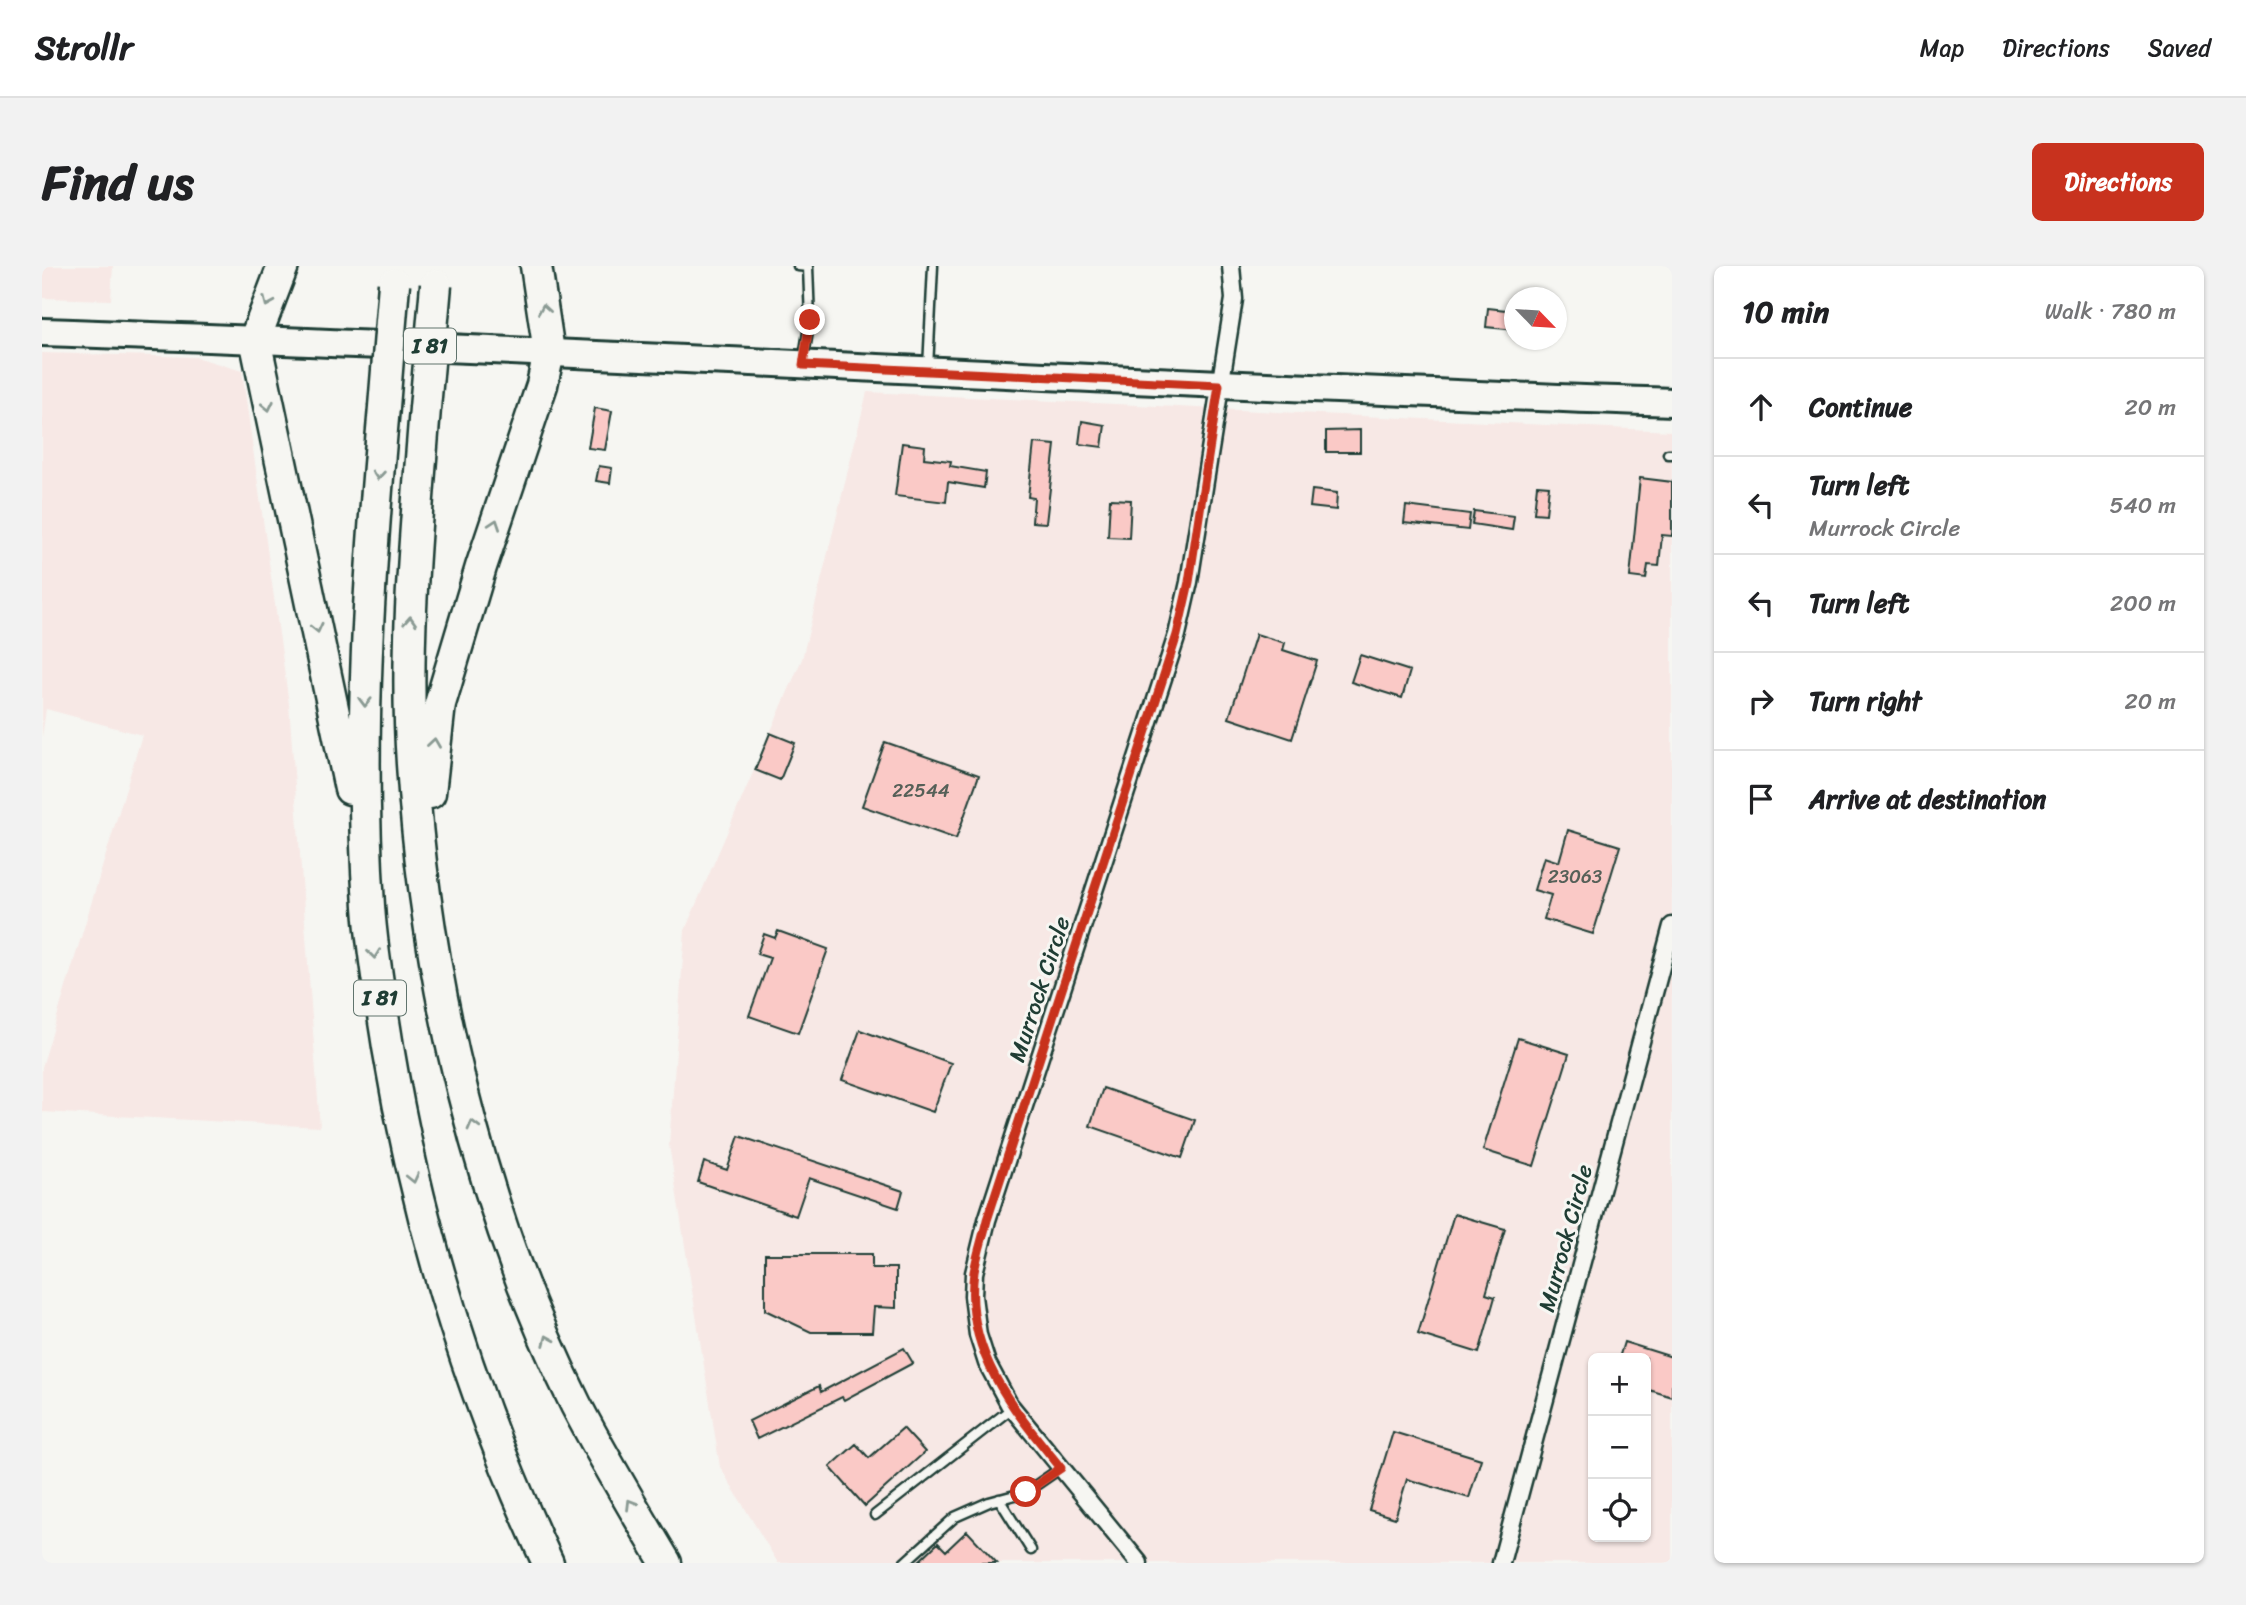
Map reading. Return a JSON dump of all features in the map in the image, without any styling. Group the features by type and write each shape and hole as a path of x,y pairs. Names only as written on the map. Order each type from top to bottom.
{"highway":[{"path":"283,266 255,339 338,727 352,805 355,857 369,908"},
{"path":"431,933 429,810 432,756 440,704 481,567 542,385 549,352 536,266"},
{"name":"I 81","path":"395,275 366,644 363,761 369,908 401,1122 418,1201 492,1434 548,1563"},
{"name":"I 81","path":"437,276 409,644 411,762 431,933 447,1025 490,1188 525,1285 575,1403 666,1563"}],"main road":[{"path":"42,332 549,352 1219,385 1672,402"}],"street":[{"name":"Murrock Circle","path":"1139,1563 1012,1408 987,1363 978,1335 974,1273 987,1220 1177,635 1189,582 1234,299 1231,266"},
{"name":"Murrock Circle","path":"1501,1563 1672,926"}],"lane":[{"path":"798,266 808,266 810,320 803,365"},
{"path":"928,371 933,266"},
{"path":"875,1515 1012,1408"},
{"path":"904,1563 956,1517 999,1499 1026,1492 1061,1468"},
{"path":"999,1499 1031,1550"}],"shaded area":[{"path":"42,266 113,266 111,300 42,298"},
{"path":"42,353 196,357 242,371 289,704 320,1127 42,1112 42,1067 142,735 46,709 42,737"},
{"path":"867,392 1672,431 1672,1563 778,1563 720,1467 669,1145 685,930 802,659"}],"building":[{"path":"1488,308 1504,310 1504,329 1486,327"},
{"path":"595,408 612,411 605,450 588,448"},
{"path":"1082,421 1105,425 1102,447 1079,444"},
{"path":"1360,430 1360,452 1326,452 1326,431"},
{"path":"902,443 925,446 924,458 951,461 950,466 986,472 984,488 948,482 946,502 895,496"},
{"path":"1034,443 1055,445 1046,523 1032,522 1034,498 1028,497"},
{"path":"599,466 612,468 610,483 596,481"},
{"path":"1640,478 1672,482 1672,536 1662,535 1659,566 1648,565 1646,579 1630,577"},
{"path":"1537,485 1549,486 1546,514 1534,513"},
{"path":"1312,490 1337,493 1336,510 1310,507"},
{"path":"1110,499 1131,500 1129,538 1108,537"},
{"path":"1406,506 1470,514 1468,530 1404,523"},
{"path":"1474,511 1514,516 1512,530 1472,524"},
{"path":"1256,634 1285,643 1283,650 1317,661 1292,739 1229,718"},
{"path":"1360,655 1410,671 1402,698 1351,682"},
{"path":"770,733 795,743 780,780 755,770"},
{"path":"885,742 979,775 956,839 862,806"},
{"path":"1568,830 1620,846 1593,934 1544,919 1551,895 1534,890 1544,857 1559,862"},
{"path":"778,931 828,949 798,1033 749,1016 770,958 757,954 764,934 775,938"},
{"path":"860,1030 951,1063 933,1112 842,1080"},
{"path":"1518,1038 1569,1054 1534,1166 1483,1150"},
{"path":"1103,1088 1195,1120 1182,1158 1090,1126"},
{"path":"739,1136 903,1191 898,1208 809,1178 796,1216 698,1182 704,1162 727,1170"},
{"path":"1454,1214 1505,1229 1486,1294 1495,1297 1479,1353 1418,1334"},
{"path":"765,1254 872,1254 872,1268 896,1268 896,1308 874,1307 872,1332 811,1332 765,1310"},
{"path":"1624,1342 1672,1357 1672,1397 1651,1391 1651,1353 1621,1353"},
{"path":"904,1348 913,1363 844,1400 842,1397 757,1439 749,1421 819,1386 821,1392"},
{"path":"903,1428 925,1452 865,1506 830,1467 856,1444 869,1458"},
{"path":"1393,1432 1481,1459 1469,1498 1407,1479 1395,1518 1369,1510"},
{"path":"967,1531 997,1563 917,1563 938,1543 946,1551"}],"route":[{"path":"810,320 803,365 1219,385 1189,582 1177,635 1118,824 987,1220 974,1273 973,1296 978,1335 987,1363 1009,1404 1061,1468 1026,1492"}]}
